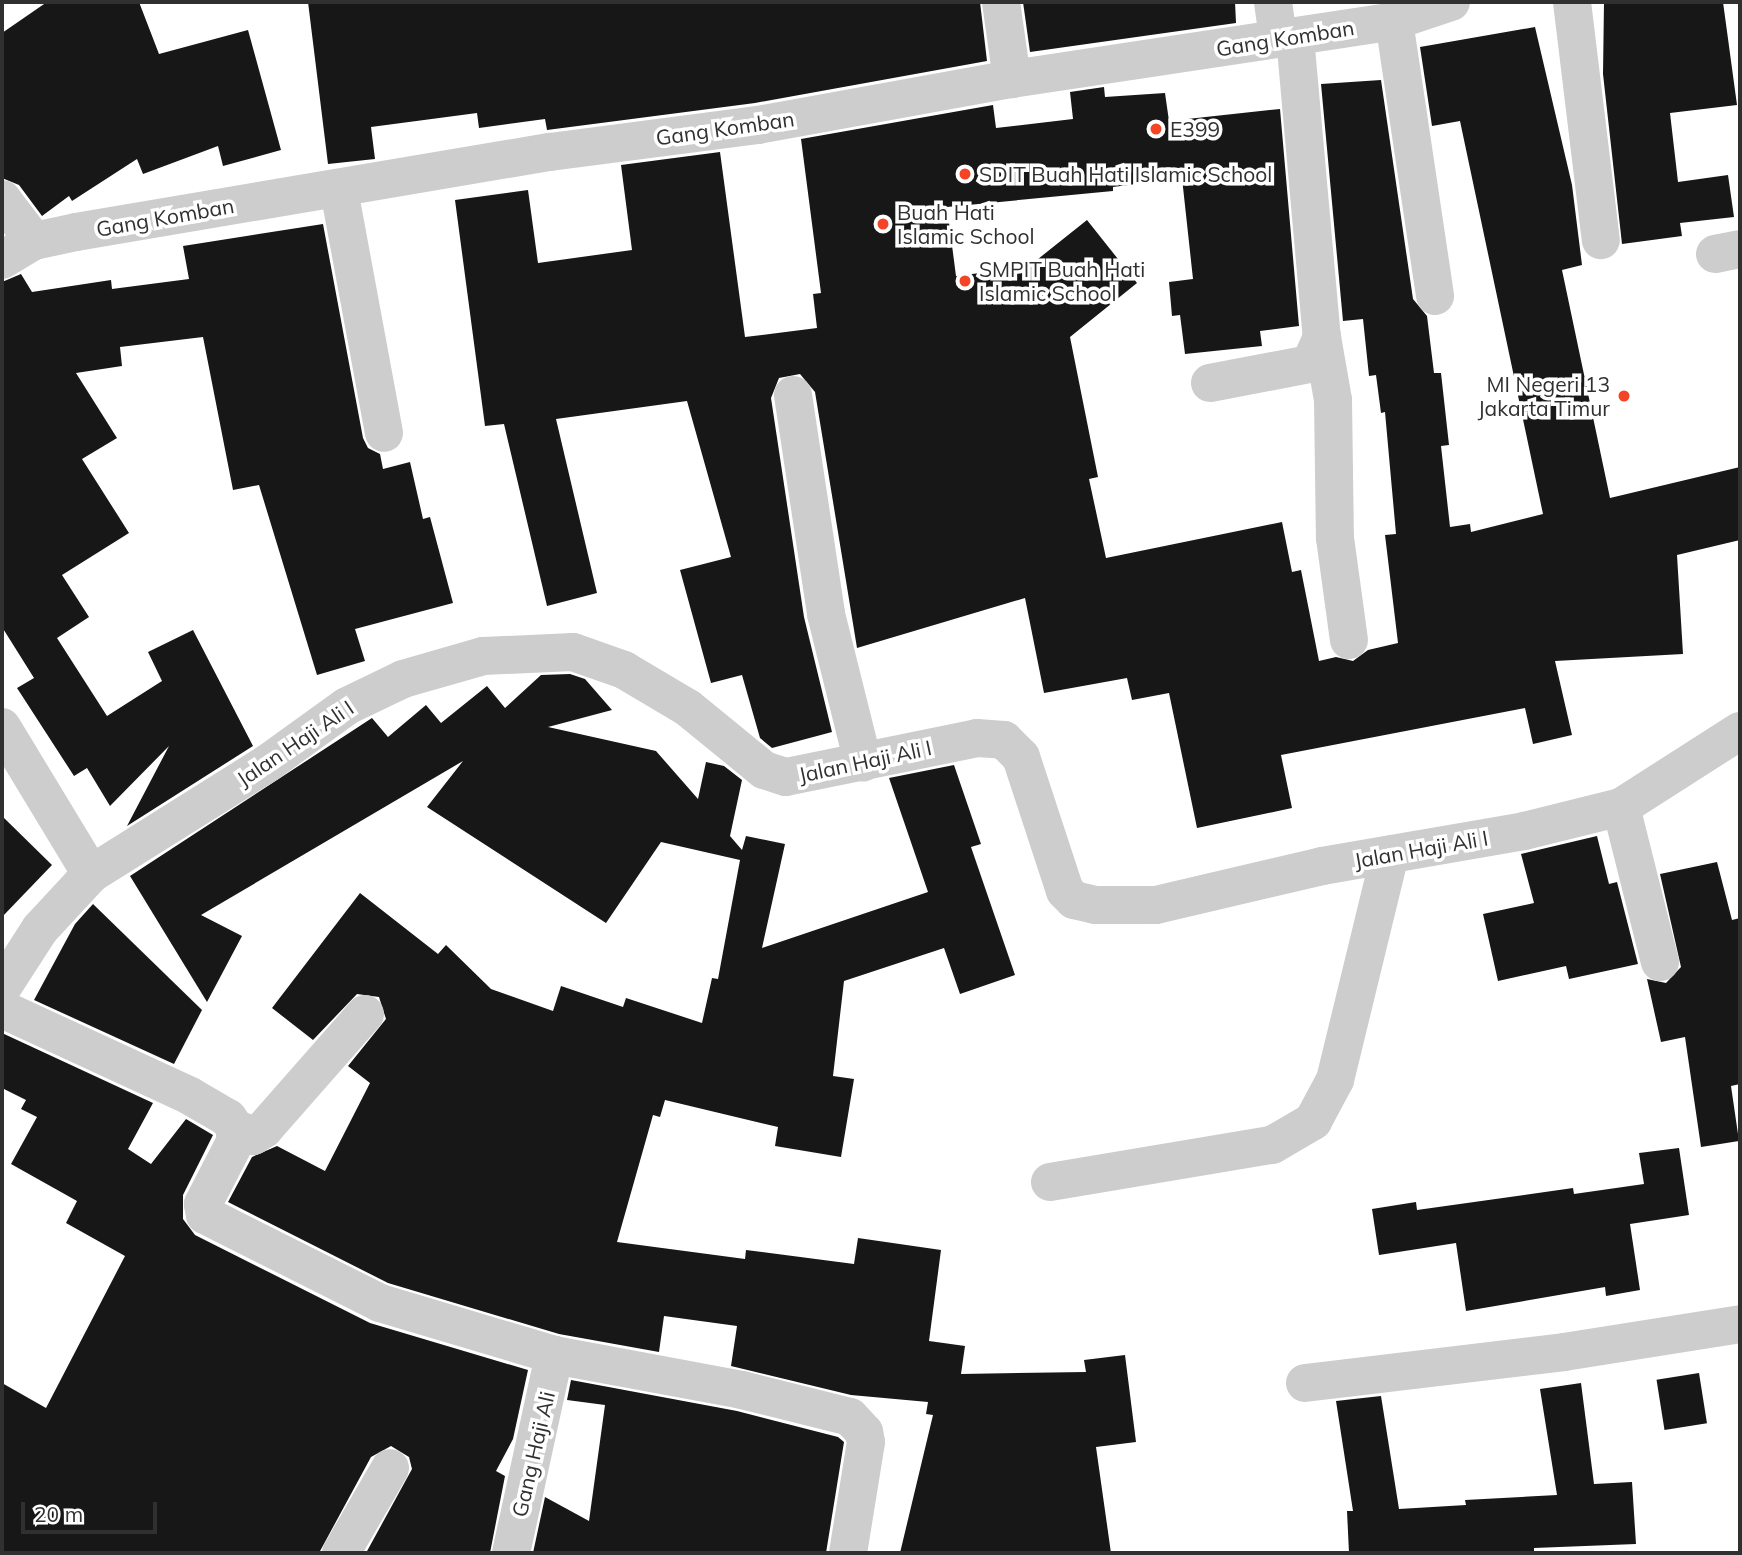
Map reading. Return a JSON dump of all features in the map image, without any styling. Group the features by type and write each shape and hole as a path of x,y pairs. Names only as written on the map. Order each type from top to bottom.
{"street":[{"path":"1001,2 1012,79"},
{"path":"1273,2 1287,38 1322,337 1333,400 1335,538 1349,640"},
{"name":"Gang Komban","path":"18,250 550,152 758,125 1012,79 1394,21 1451,2"},
{"path":"1572,2 1601,240"},
{"path":"1394,21 1435,296"},
{"path":"339,190 384,433"},
{"path":"2,199 18,250"},
{"path":"1210,383 1310,364 1322,337"},
{"path":"793,396 826,614 863,762"},
{"name":"Jalan Haji Ali I","path":"2,988 40,929 91,874 268,763 347,706 402,679 484,656 573,652 624,670 688,708 764,770 786,777 977,738 1004,740 1021,757 1065,891 1074,900 1095,905 1156,905 1390,855 1524,831 1621,807 1740,731"},
{"path":"2,727 91,874"},
{"path":"1621,807 1660,962"},
{"path":"1050,1182 1272,1145 1313,1121 1335,1080 1390,855"},
{"path":"2,1009 190,1096 228,1118 235,1128 253,1136 264,1129 365,1014"},
{"path":"235,1128 235,1142 203,1204 205,1214 216,1224 380,1303 554,1355 742,1390 834,1411 857,1422 866,1442 848,1553"},
{"path":"1306,1382 1564,1352 1740,1324"},
{"name":"Gang Haji Ali","path":"511,1553 554,1355"},
{"path":"341,1553 390,1468"}],"building":[{"path":"47,2 139,2 159,54 248,30 281,150 223,166 218,146 143,174 137,159 72,201 69,196 42,216 19,185 2,178 2,33"},
{"path":"308,2 980,2 987,61 755,103 547,130 545,119 479,128 477,113 371,127 375,159 328,164"},
{"path":"1023,2 1235,2 1236,23 1030,52"},
{"path":"1604,2 1723,2 1737,105 1670,113 1678,182 1728,175 1734,217 1680,223 1682,236 1622,244 1603,74"},
{"path":"1535,27 1572,185 1582,265 1562,270 1610,498 1740,467 1740,540 1677,555 1683,654 1555,661 1572,735 1533,744 1525,708 1281,755 1292,808 1197,828 1169,693 1132,700 1127,678 1044,693 1025,598 857,648 815,392 800,374 779,378 771,398 804,617 832,732 772,748 760,738 742,675 711,683 680,570 731,557 687,401 556,419 597,593 547,606 504,424 485,426 455,200 528,190 538,263 632,250 621,165 720,152 745,337 817,328 813,294 821,293 801,139 993,105 996,128 1073,119 1070,92 1104,87 1105,97 1165,93 1169,121 1280,109 1299,326 1260,331 1262,346 1185,354 1180,315 1172,316 1169,282 1193,279 1182,178 1113,187 1113,191 947,207 956,276 1028,267 1087,220 1137,283 1070,337 1098,477 1089,479 1106,558 1282,522 1292,572 1301,570 1319,661 1336,657 1353,661 1368,650 1398,643 1385,535 1396,534 1385,412 1381,413 1376,375 1369,376 1363,319 1343,321 1321,84 1381,80 1413,299 1427,316 1434,373 1441,373 1449,445 1441,446 1450,527 1470,524 1471,532 1543,514 1460,121 1432,126 1420,47"},
{"path":"323,224 363,438 368,448 380,454 383,469 410,462 423,519 430,517 453,603 355,629 365,661 317,675 259,485 233,490 203,337 120,347 122,366 76,373 117,438 82,459 129,533 62,575 89,617 57,638 107,716 162,681 148,652 193,630 253,746 127,826 169,746 110,806 87,768 74,776 17,688 34,678 2,627 2,282 21,274 32,292 111,280 112,289 189,279 183,246"},
{"path":"570,674 585,679 612,710 548,727 656,751 698,799 706,762 724,766 742,780 730,836 742,850 746,836 785,844 762,948 928,892 889,778 954,765 981,844 971,847 1015,975 960,994 944,948 844,981 833,1076 854,1079 841,1157 775,1146 778,1127 665,1100 660,1117 653,1115 617,1242 745,1259 746,1250 854,1264 858,1238 941,1250 929,1341 965,1346 961,1374 1086,1372 1084,1360 1125,1355 1136,1442 1096,1447 1111,1553 900,1553 933,1415 926,1414 928,1402 851,1395 731,1366 737,1326 664,1316 659,1352 559,1334 388,1283 228,1202 252,1157 277,1146 325,1171 370,1083 348,1066 386,1019 379,997 357,994 313,1040 272,1008 360,893 438,954 446,945 491,989 553,1011 561,986 623,1007 626,998 702,1023 712,978 718,979 740,860 661,842 606,923 427,807 463,761 201,915 242,936 207,1002 130,876 372,718 388,737 426,705 441,723 487,686 505,708 541,675"},
{"path":"2,816 52,865 2,917"},
{"path":"1597,836 1609,884 1617,882 1638,964 1569,979 1566,966 1498,981 1483,914 1534,903 1521,854"},
{"path":"1717,862 1732,920 1740,918 1740,1084 1731,1086 1739,1141 1701,1147 1685,1037 1661,1042 1647,979 1666,983 1681,967 1660,874"},
{"path":"93,904 202,1010 174,1064 34,1000 75,924"},
{"path":"2,1033 153,1103 128,1149 151,1164 186,1119 213,1135 183,1195 183,1219 195,1235 370,1323 528,1370 513,1439 496,1471 505,1476 490,1553 366,1553 412,1469 409,1457 391,1446 371,1457 319,1553 2,1553 2,1383 46,1408 125,1256 66,1223 77,1201 11,1164 37,1117 21,1109 26,1100 2,1088"},
{"path":"1679,1148 1689,1215 1630,1224 1640,1290 1606,1296 1605,1287 1466,1311 1456,1243 1379,1255 1372,1209 1416,1202 1417,1210 1573,1188 1574,1194 1644,1184 1639,1153"},
{"path":"1699,1373 1707,1423 1665,1430 1657,1380"},
{"path":"571,1380 737,1411 838,1437 844,1442 826,1553 533,1553 545,1497 589,1521 605,1405 567,1400"},
{"path":"1581,1383 1594,1484 1632,1482 1636,1544 1534,1548 1534,1553 1349,1553 1347,1511 1353,1511 1336,1401 1381,1396 1399,1509 1466,1505 1465,1500 1557,1495 1540,1389"}],"place":[{"name":"E399","path":"1156,129"},
{"name":"SDIT Buah Hati Islamic School","path":"965,174"},
{"name":"Buah Hati Islamic School","path":"883,224"},
{"name":"SMPIT Buah Hati Islamic School","path":"965,281"},
{"name":"MI Negeri 13 Jakarta Timur","path":"1624,396"}]}
